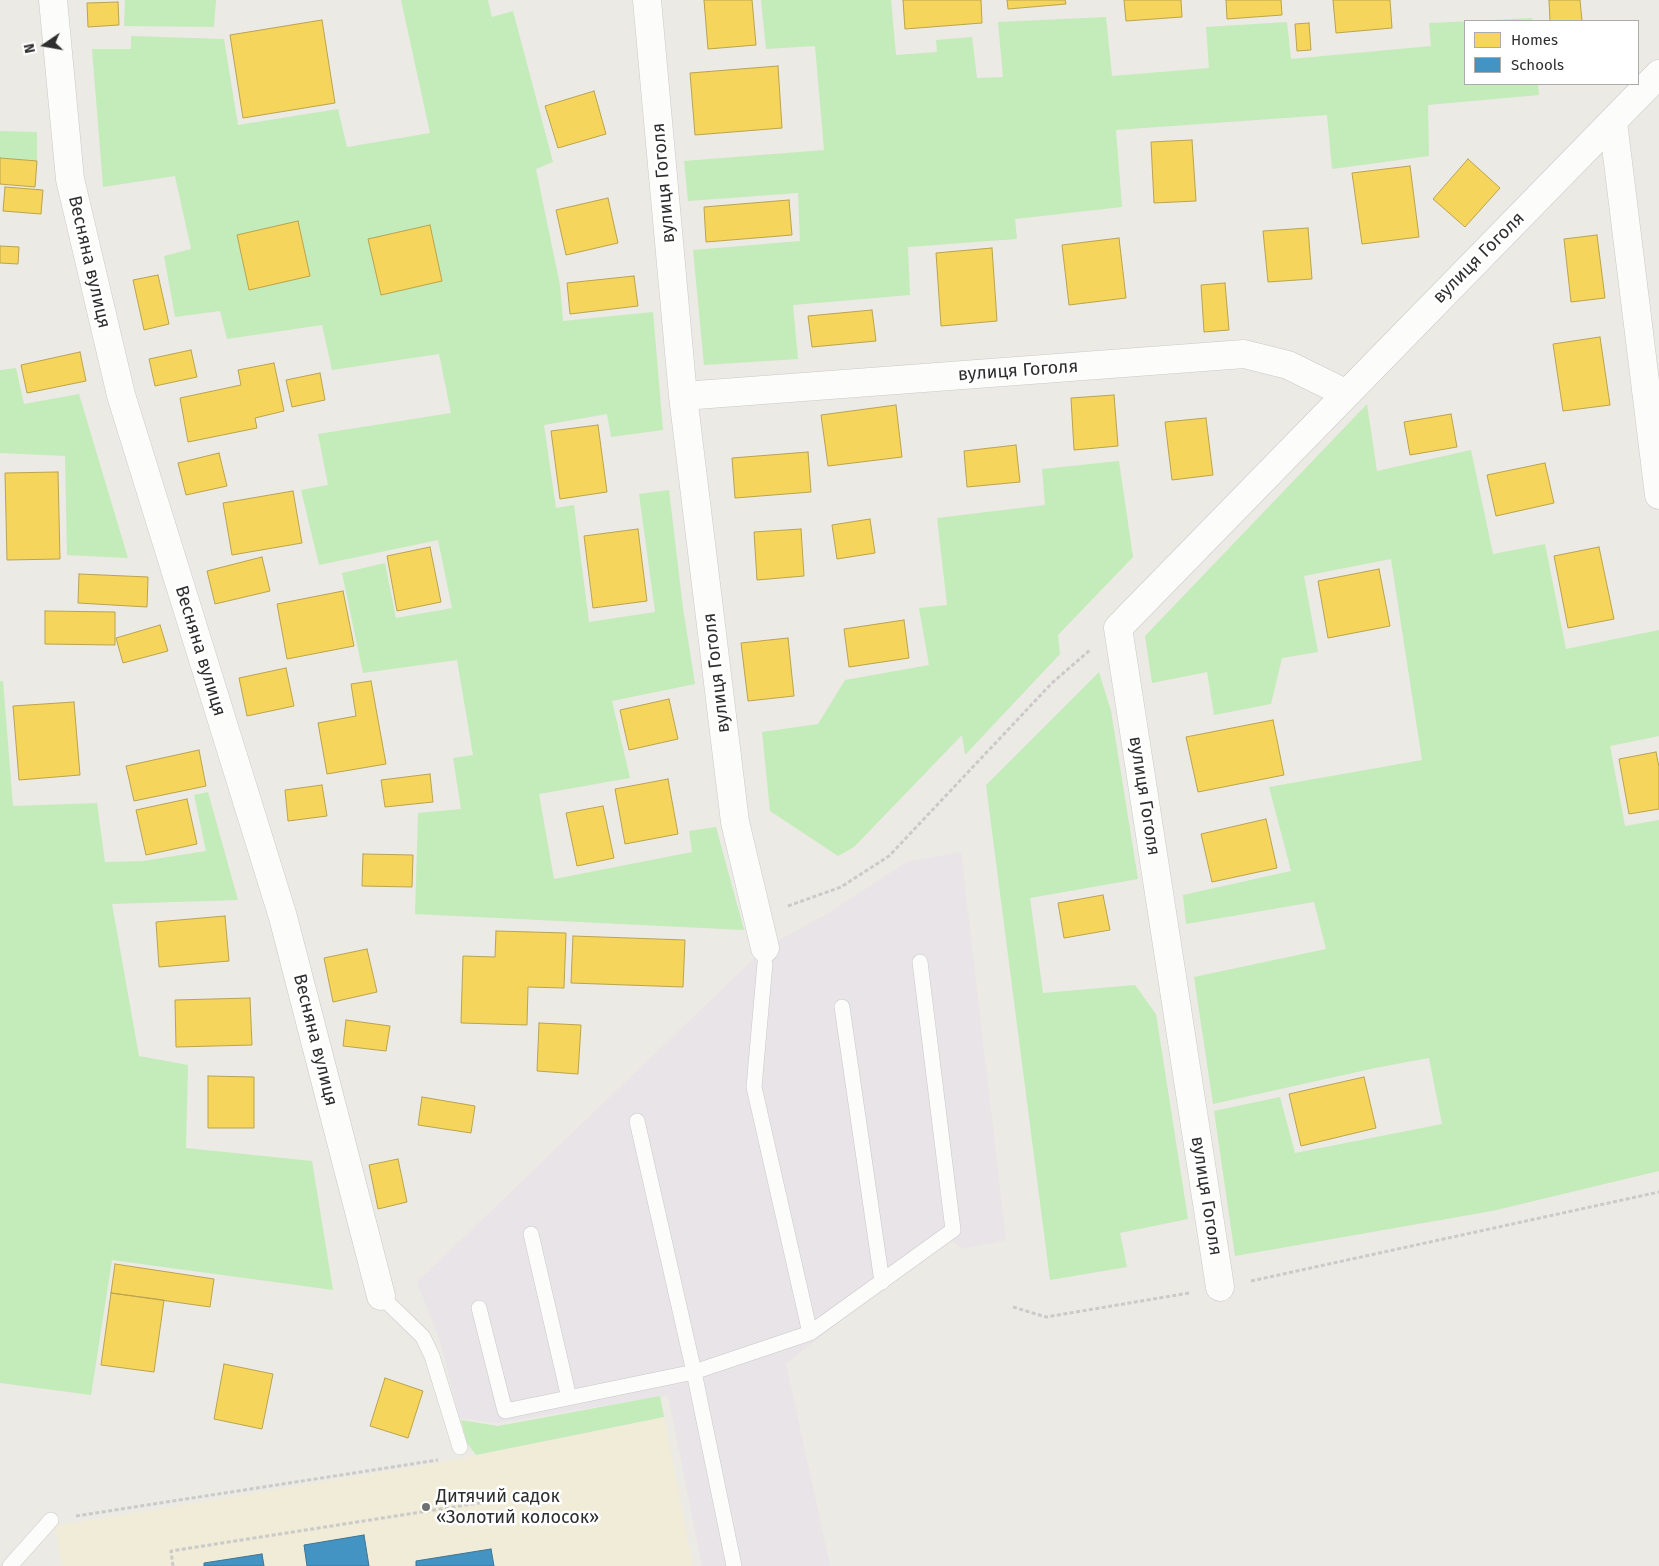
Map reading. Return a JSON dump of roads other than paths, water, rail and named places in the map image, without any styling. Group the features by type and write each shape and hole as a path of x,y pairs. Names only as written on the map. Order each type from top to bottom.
{"street":[{"name":"Весняна вулиця","path":"53,0 70,179 121,395 283,917 381,1296"},
{"name":"вулиця Гоголя","path":"648,0 683,396 735,822 765,955"},
{"name":"вулиця Гоголя","path":"1220,1287 1118,628 1345,393 1659,74"},
{"path":"1613,122 1659,495"},
{"name":"вулиця Гоголя","path":"683,396 1244,354 1288,365 1345,393"}],"lane":[{"path":"765,955 754,1087 810,1333"},
{"path":"479,1308 505,1411 694,1372 810,1333 953,1230 920,962"},
{"path":"842,1007 882,1282"},
{"path":"637,1121 694,1372 734,1566"},
{"path":"531,1234 569,1398"},
{"path":"381,1296 423,1337 432,1356 460,1447"},
{"path":"10,1566 51,1520"}],"place":[{"name":"Дитячий садок «Золотий колосок»","path":"426,1507"}]}
